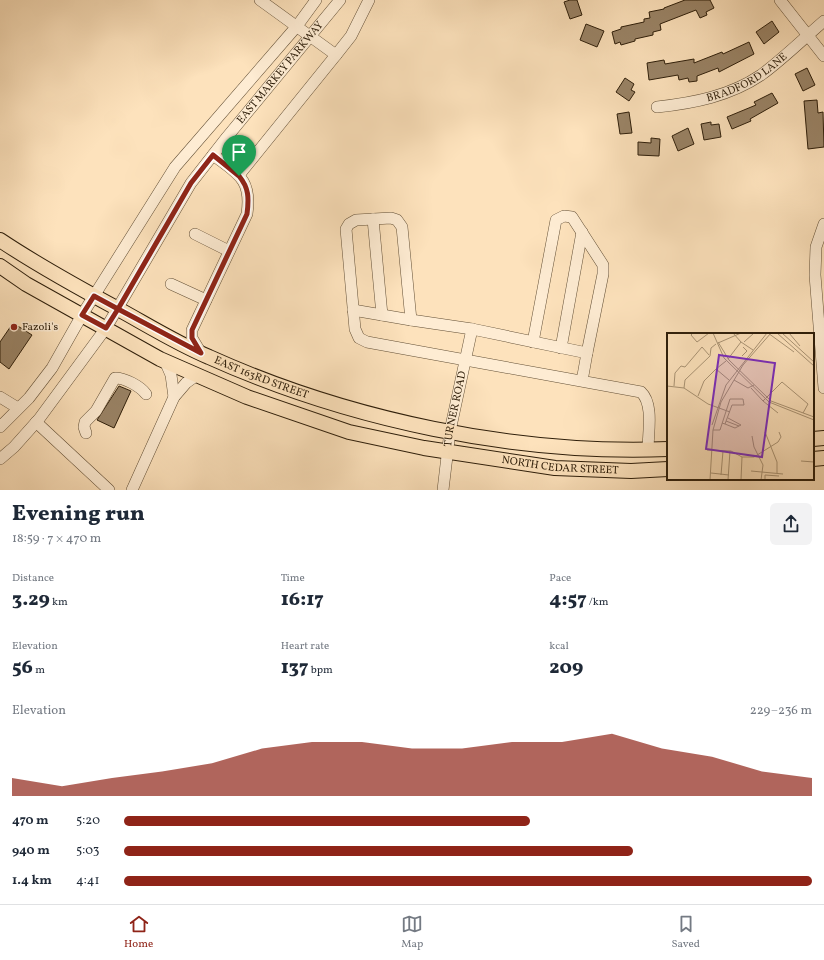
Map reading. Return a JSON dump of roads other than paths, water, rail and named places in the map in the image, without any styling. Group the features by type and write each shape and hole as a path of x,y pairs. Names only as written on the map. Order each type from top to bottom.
{"main road":[{"name":"EAST 163RD STREET","path":"0,240 58,277 118,309 201,353 262,379 331,403 400,422 452,431"},
{"name":"EAST 163RD STREET","path":"0,266 26,284 165,361 247,397 349,432 450,453"},
{"name":"NORTH CEDAR STREET","path":"452,431 516,443 648,450 667,449"},
{"path":"814,439 824,438"},
{"name":"NORTH CEDAR STREET","path":"450,453 555,468 631,471 667,469"},
{"path":"814,459 824,458"}],"street":[{"path":"260,0 336,55"},
{"name":"EAST MARKEY PARKWAY","path":"0,427 52,368 82,315 175,168 297,26 316,0"},
{"name":"EAST MARKEY PARKWAY","path":"0,459 14,447 36,422 106,328 191,183 340,0"},
{"path":"239,176 351,36 369,0"},
{"path":"780,0 824,56"},
{"name":"BRADFORD LANE","path":"657,107 697,102 731,91 761,75 824,21"},
{"path":"201,353 192,338 192,330 247,214 249,199 246,184 239,176 213,155"},
{"path":"533,342 556,220 564,216 572,217 603,265 603,274 582,381"},
{"path":"411,320 402,227 397,220 391,218 356,220 349,224 346,229 355,329 359,338 367,342 641,392 646,397 648,406 648,450"},
{"path":"374,219 382,315"},
{"path":"824,224 816,248 820,278 824,388"},
{"path":"561,348 582,232"},
{"path":"195,234 229,251"},
{"path":"171,284 206,300"},
{"path":"354,310 472,329 587,353"},
{"name":"TURNER ROAD","path":"443,490 450,453 452,431 472,329"},
{"path":"165,361 171,375 174,397"},
{"path":"132,490 174,397 186,383 197,375"},
{"path":"86,433 84,427 85,422 96,411 115,378 120,378 142,389 146,394"},
{"path":"0,397 18,408"},
{"path":"36,422 109,490"}],"place":[{"name":"Fazoli's","path":"14,327"}]}
